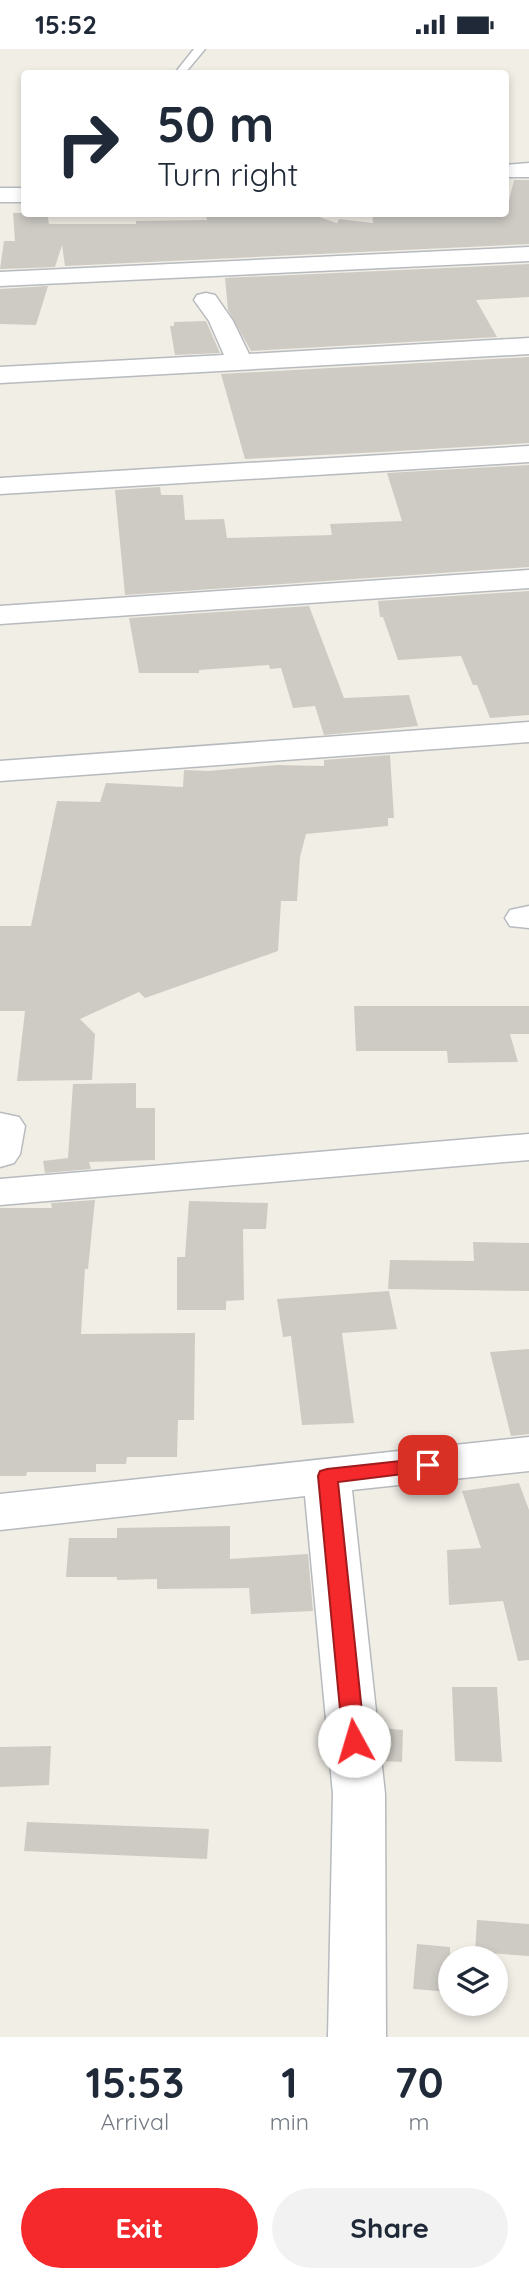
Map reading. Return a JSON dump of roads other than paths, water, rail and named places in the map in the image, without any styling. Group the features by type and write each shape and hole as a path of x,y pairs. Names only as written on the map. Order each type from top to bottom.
{"street":[{"path":"509,171 529,170"},
{"path":"0,195 21,195"},
{"path":"0,279 529,254"},
{"path":"206,300 221,321 240,362"},
{"path":"0,375 529,346"},
{"path":"0,486 529,454"},
{"path":"0,615 529,579"},
{"path":"0,771 529,732"},
{"path":"0,1126 5,1126 0,1154"},
{"path":"0,1192 529,1147"},
{"path":"0,1512 529,1454"},
{"path":"327,1476 359,1794 357,2037"}],"lane":[{"path":"182,70 200,49"}]}
